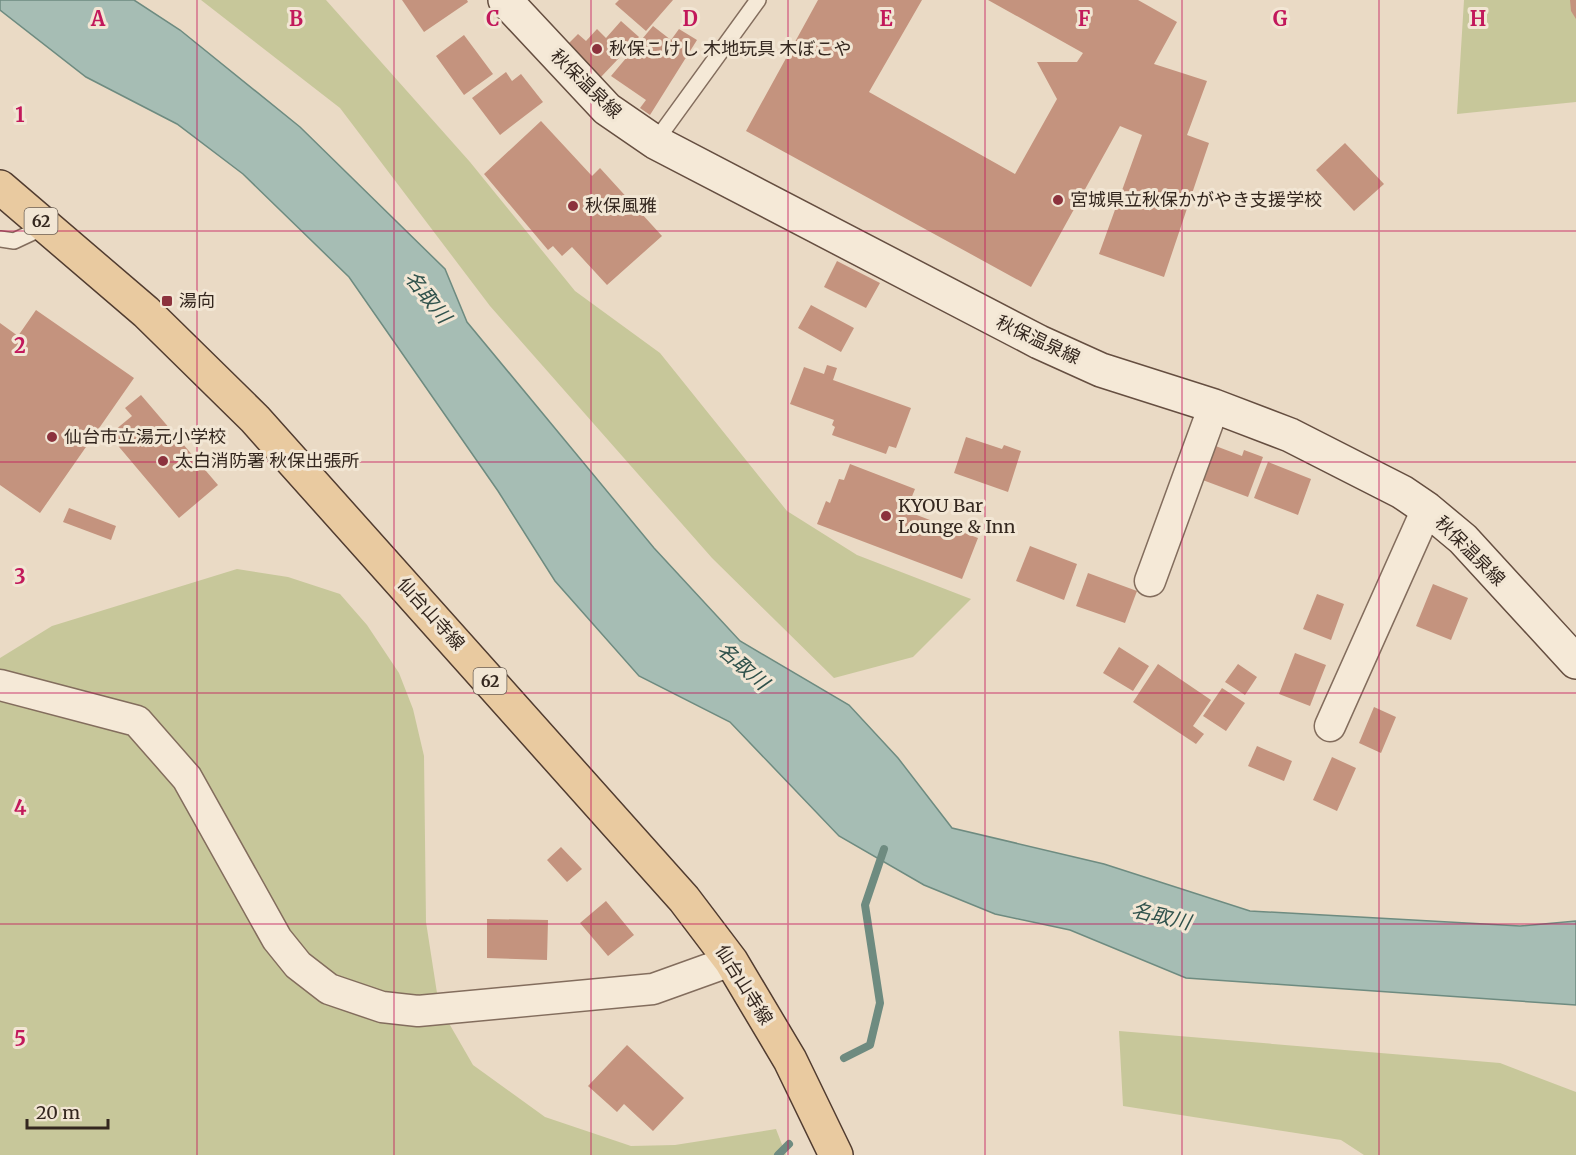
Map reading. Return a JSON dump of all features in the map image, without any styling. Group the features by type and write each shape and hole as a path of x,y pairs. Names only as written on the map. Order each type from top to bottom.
{"main road":[{"name":"秋保温泉線","path":"505,0 608,109 655,142 1039,342 1101,370 1214,406 1290,435 1348,462 1427,509 1462,539 1576,662"},
{"name":"仙台山寺線","path":"0,187 146,312 255,418 676,891 731,961 790,1060 836,1155"}],"street":[{"path":"1150,581 1214,406"},
{"path":"1330,726 1427,509"},
{"path":"0,685 137,721 187,778 278,939 298,965 330,989 382,1007 418,1011 653,989 731,961"}],"lane":[{"path":"655,142 758,0"},
{"path":"0,239 14,241 46,226"}],"green space":[{"path":"201,0 326,0 470,162 575,291 660,353 787,511 857,555 971,599 913,657 834,678 712,558 490,306 340,108"},
{"path":"1464,0 1576,0 1576,102 1457,114"},
{"path":"237,569 288,577 340,594 367,625 399,673 413,709 424,756 426,922 439,1006 473,1065 545,1117 631,1146 675,1145 776,1129 786,1155 0,1155 0,658 52,626"},
{"path":"1119,1031 1500,1063 1576,1092 1576,1155 1364,1155 1341,1140 1123,1106"}],"water":[{"name":"名取川","path":"0,0 134,0 180,30 300,127 445,269 467,322 654,548 740,641 849,705 898,758 952,828 1104,864 1250,911 1520,926 1576,921 1576,1005 1186,978 1070,930 995,914 924,885 839,836 730,722 639,676 555,581 498,491 349,277 243,174 177,124 86,77 0,10"}],"building":[{"path":"402,0 467,0 468,2 424,32"},
{"path":"619,0 673,0 646,31 615,4"},
{"path":"818,0 922,0 869,92 1015,174 1057,99 1037,62 1077,62 1083,53 988,0 1138,0 1177,22 1154,64 1207,81 1187,135 1209,143 1164,277 1099,254 1142,135 1120,126 1031,287 746,131"},
{"path":"1570,0 1576,0 1576,19 1571,11"},
{"path":"621,21 639,37 600,78 566,46 578,34 586,41 597,29 606,38"},
{"path":"653,26 671,40 679,29 697,40 650,115 640,108 646,100 611,76"},
{"path":"464,35 493,74 464,95 436,56"},
{"path":"506,72 512,81 521,74 543,102 500,135 472,98"},
{"name":"秋保風雅","path":"541,121 592,176 600,168 662,236 607,285 572,247 562,256 553,246 548,250 484,174"},
{"path":"1345,143 1384,184 1354,211 1316,170"},
{"path":"837,261 880,283 866,308 824,287"},
{"path":"811,305 854,328 841,352 798,328"},
{"name":"仙台市立湯元小学校","path":"36,310 134,378 40,513 0,485 0,323 18,336"},
{"path":"827,365 837,368 833,380 911,408 896,448 889,446 886,454 832,435 835,427 832,425 834,420 790,404 804,367 824,374"},
{"path":"141,395 218,485 179,518 109,435 132,416 125,408"},
{"path":"966,437 1002,449 1004,445 1021,451 1008,492 954,473"},
{"path":"1213,445 1242,456 1244,450 1263,457 1248,497 1200,479"},
{"path":"1268,462 1311,479 1298,515 1254,498"},
{"path":"850,464 915,489 906,511 978,538 962,579 817,524 826,501 830,503 839,479 844,480"},
{"path":"69,508 116,526 111,540 63,522"},
{"path":"1030,546 1077,564 1064,600 1016,581"},
{"path":"1088,573 1137,591 1125,623 1076,606"},
{"path":"1433,584 1468,598 1451,640 1416,626"},
{"path":"1317,594 1344,604 1331,640 1303,629"},
{"path":"1119,647 1149,666 1133,691 1103,673"},
{"path":"1295,653 1326,665 1310,706 1279,694"},
{"path":"1158,664 1211,700 1193,726 1204,734 1196,744 1133,702"},
{"path":"1238,664 1257,677 1245,695 1225,682"},
{"path":"1222,688 1245,703 1226,731 1203,716"},
{"path":"1374,707 1396,717 1381,753 1359,743"},
{"path":"1257,746 1292,761 1284,781 1248,766"},
{"path":"1332,757 1356,768 1337,811 1313,800"},
{"path":"561,847 582,869 567,882 547,860"},
{"path":"606,901 634,935 608,956 580,923"},
{"path":"487,919 548,920 547,960 487,958"},
{"path":"627,1045 684,1098 653,1131 624,1104 617,1112 588,1086"}],"waterway":[{"path":"844,1058 870,1045 880,1003 865,905 884,849"},
{"path":"778,1155 789,1144"}],"place":[{"name":"秋保こけし 木地玩具 木ぼこや","path":"597,49"},
{"name":"宮城県立秋保かがやき支援学校","path":"1058,200"},
{"name":"秋保風雅","path":"573,206"},
{"name":"湯向","path":"167,301"},
{"name":"仙台市立湯元小学校","path":"52,437"},
{"name":"太白消防署 秋保出張所","path":"163,461"},
{"name":"KYOU Bar Lounge & Inn","path":"886,516"}]}
